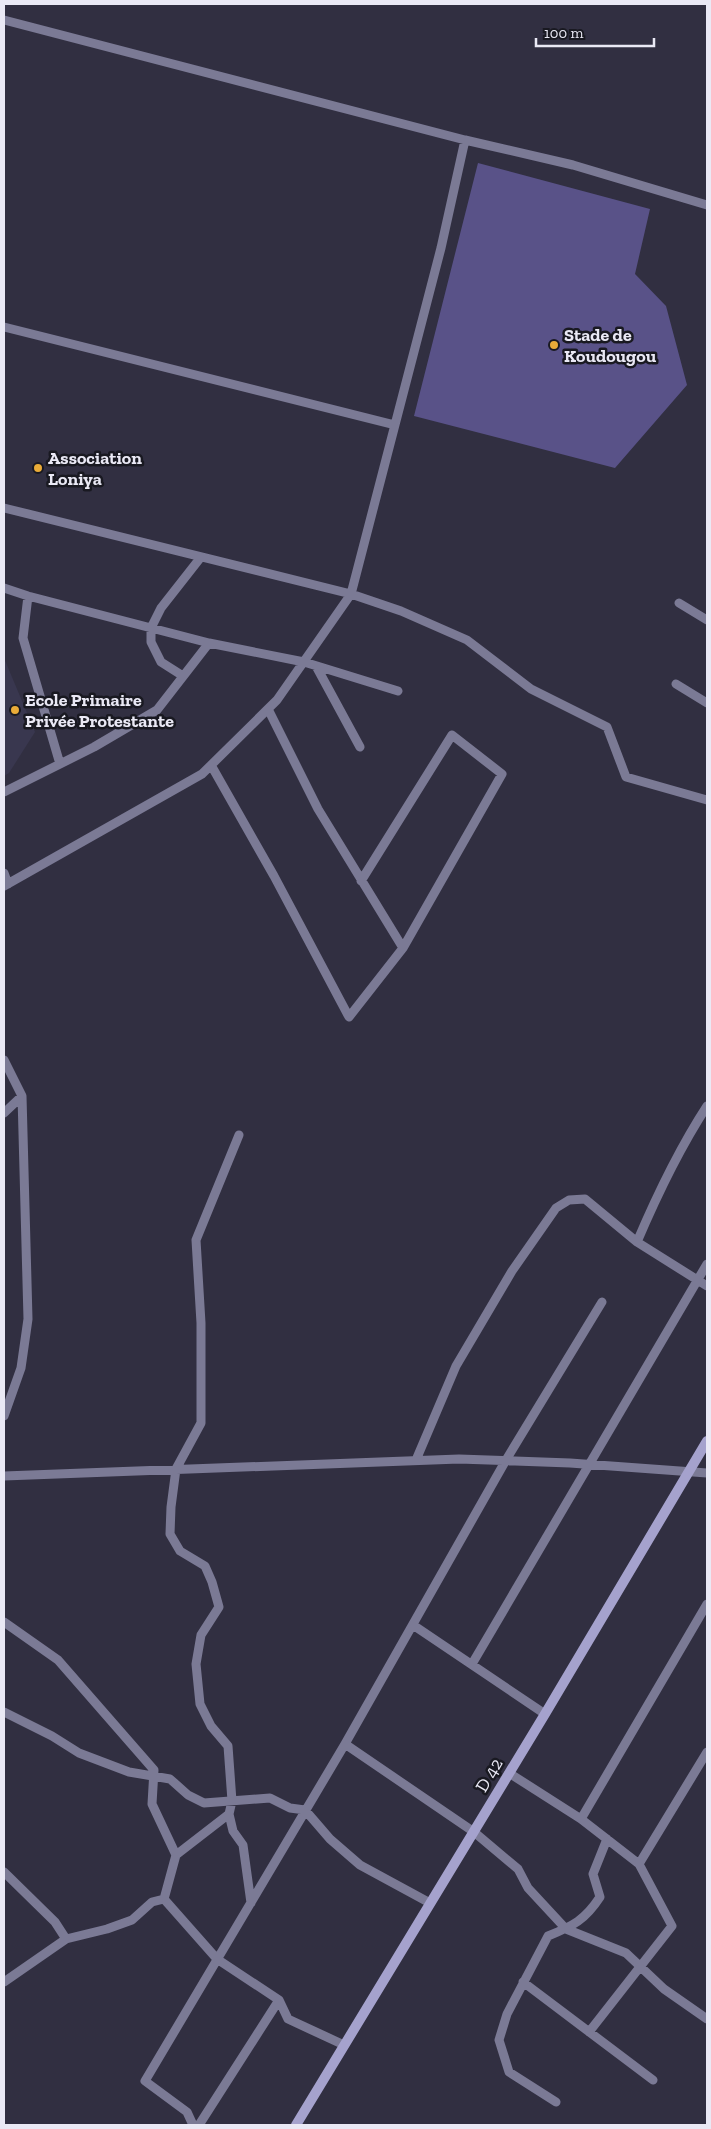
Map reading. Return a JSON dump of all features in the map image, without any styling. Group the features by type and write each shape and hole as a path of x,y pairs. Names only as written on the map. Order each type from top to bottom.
{"street":[{"path":"4,20 465,140 573,165 707,206"},
{"path":"4,873 6,885 202,774 277,700 351,594 441,248 465,140"},
{"path":"4,328 395,425"},
{"path":"4,508 351,594 401,611 468,640 531,689 607,727 626,777 707,800"},
{"path":"183,676 161,662 151,642 151,628 161,608 201,557"},
{"path":"4,588 28,596 209,643 304,662 398,691"},
{"path":"28,596 23,638 60,764"},
{"path":"679,603 707,620"},
{"path":"4,792 94,747 157,710 209,643"},
{"path":"316,666 360,747"},
{"path":"676,684 707,703"},
{"path":"268,709 318,809 403,948"},
{"path":"211,765 274,876 349,1018 403,948 502,774 452,735 361,880"},
{"path":"4,1060 22,1096 28,1319 20,1368 4,1416"},
{"path":"4,1113 22,1096"},
{"path":"637,1242 677,1156 707,1106"},
{"path":"239,1135 196,1240 201,1323 201,1424 176,1469 170,1534 180,1551 205,1566 219,1606 201,1634 196,1664 200,1704 211,1726 228,1746 232,1801 229,1814 234,1832 243,1845 251,1903"},
{"path":"416,1460 456,1366 512,1271 556,1208 569,1200 585,1199 637,1242 707,1286"},
{"path":"472,1664 707,1264"},
{"path":"193,2125 187,2112 146,2081 344,1744 506,1460 602,1302"},
{"name":"D 42","path":"296,2125 545,1714 707,1441"},
{"path":"4,1476 416,1460 506,1460 707,1473"},
{"path":"581,1819 707,1604"},
{"path":"4,1622 58,1660 154,1770 152,1804 176,1855"},
{"path":"412,1625 545,1714"},
{"path":"4,1712 34,1729 52,1736 79,1754 129,1772 170,1779 188,1795 204,1803 270,1798 290,1808 305,1810 330,1839 360,1865 430,1903"},
{"path":"344,1744 474,1832 518,1869 528,1888 566,1929 626,1953 664,1989 707,2019"},
{"path":"639,1864 704,1763 707,1752"},
{"path":"509,1773 581,1819 639,1864 672,1926 588,2032"},
{"path":"164,1899 176,1855 229,1814"},
{"path":"556,2102 509,2072 499,2040 507,2014 548,1936 566,1929 589,1914 600,1897 593,1874 607,1839"},
{"path":"4,1872 44,1911 66,1939"},
{"path":"4,1982 66,1939 107,1929 132,1920 152,1902 164,1899"},
{"path":"164,1899 217,1960 279,2000 288,2019 344,2046"},
{"path":"523,1982 653,2080"},
{"path":"199,2125 279,2000"}],"shaded area":[{"name":"Stade de Koudougou","path":"478,163 650,209 635,274 666,306 687,385 615,468 414,416"},
{"name":"Ecole Primaire Privée Protestante","path":"4,658 35,732 9,773 4,776"}],"place":[{"name":"Stade de Koudougou","path":"554,345"},
{"name":"Association Loniya","path":"38,468"},
{"name":"Ecole Primaire Privée Protestante","path":"15,710"}]}
